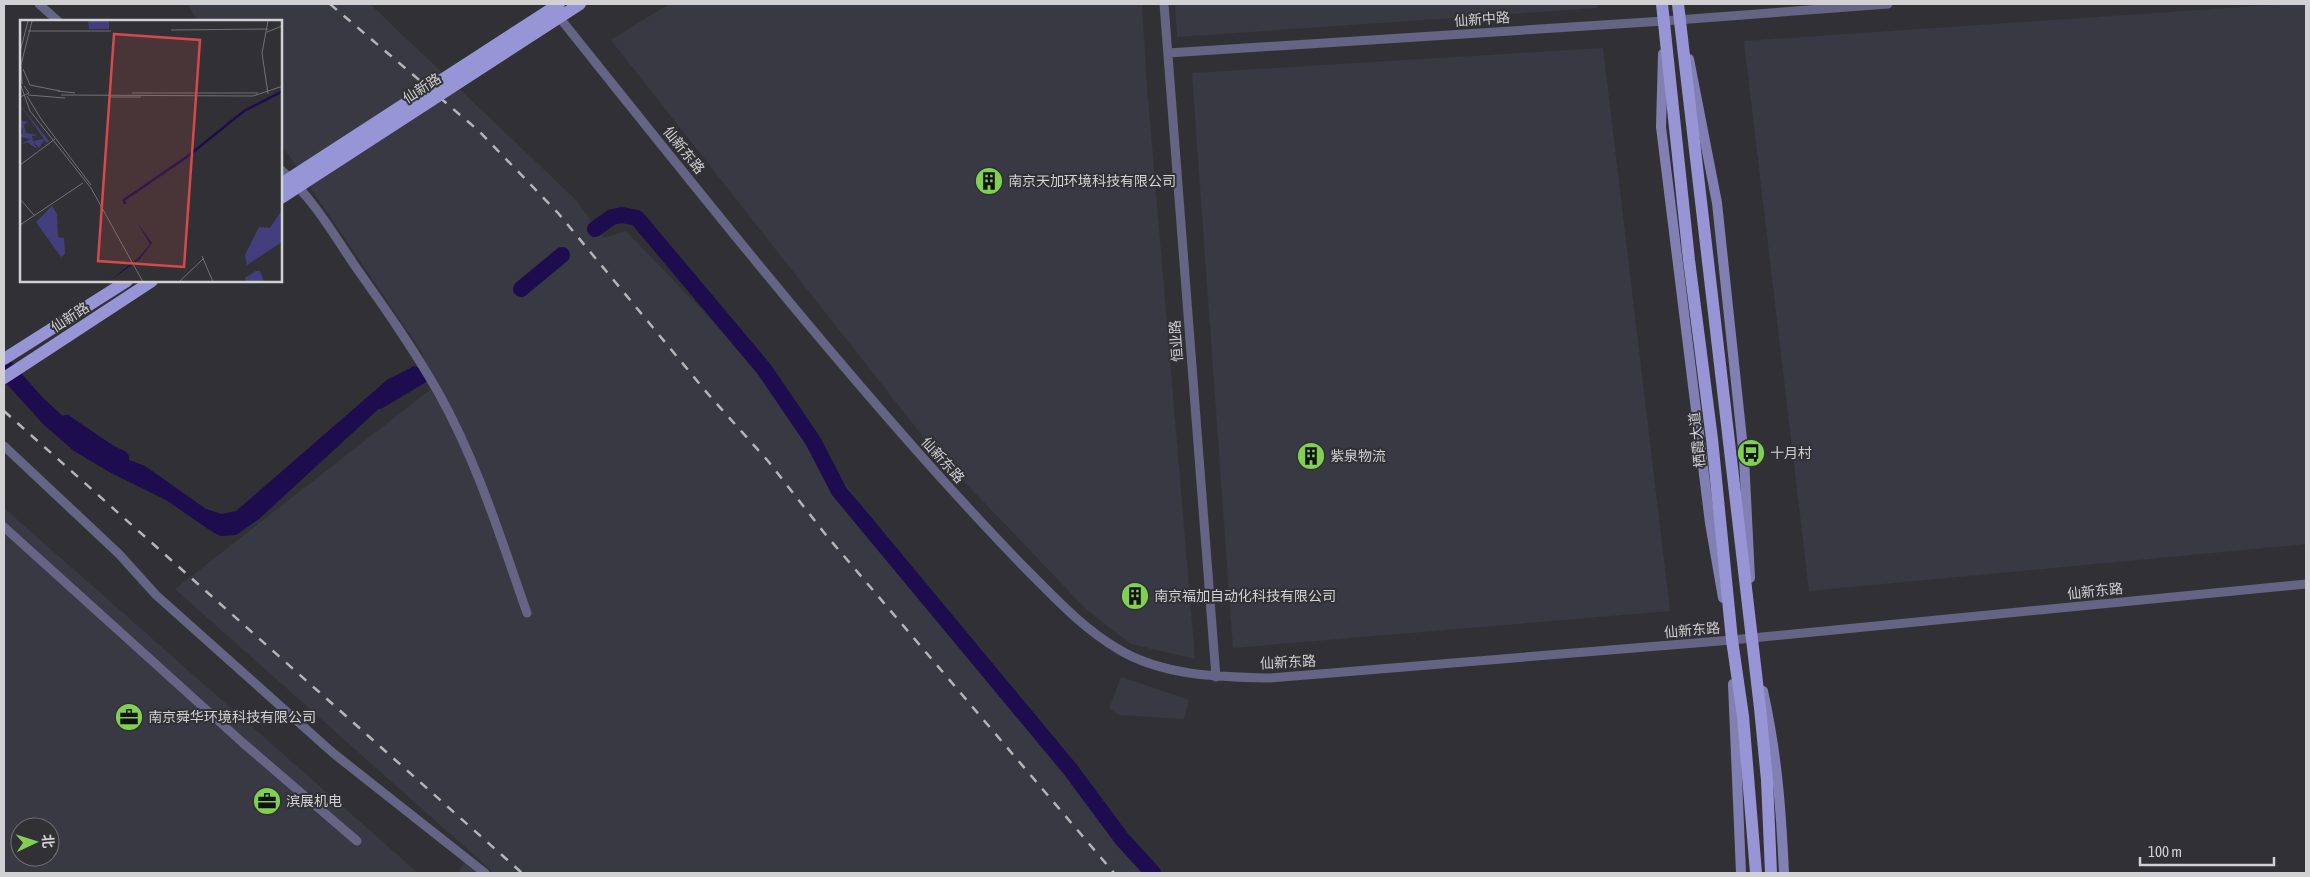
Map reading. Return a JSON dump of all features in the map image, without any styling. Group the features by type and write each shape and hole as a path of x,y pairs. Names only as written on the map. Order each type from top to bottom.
{"main road":[{"name":"仙新路","path":"282,183 559,4"},
{"name":"仙新路","path":"282,197 580,4"},
{"name":"栖霞大道","path":"1661,4 1688,250 1712,439 1732,640 1747,754 1756,873"},
{"path":"1679,4 1767,780 1771,873"},
{"name":"仙新路","path":"4,359 125,282"},
{"name":"仙新路","path":"4,378 150,282"}],"street":[{"path":"39,4 57,20"},
{"name":"恒业路","path":"1164,4 1216,677"},
{"name":"仙新中路","path":"1168,53 1680,20 1888,4"},
{"name":"仙新东路","path":"559,17 728,226 903,436 986,528 1066,610 1119,650 1154,664 1216,677 1270,678 1751,639 2306,584"},
{"path":"282,171 320,214 408,343 439,393 465,447 492,515 527,613"},
{"path":"4,446 119,554 156,595 298,722 333,753 485,873"},
{"path":"4,527 243,743 357,841"},
{"path":"1751,639 1772,730 1780,791 1784,873"},
{"path":"1732,640 1741,873"}],"shaded area":[{"path":"187,4 370,4 575,199 604,238 626,231 779,390 944,622 1149,873 494,873 175,589 436,385 421,351 282,145 282,20 197,20"},
{"path":"669,4 1142,4 1146,74 1195,659 1131,644 1087,610 932,448 611,40"},
{"path":"1175,4 1597,4 1597,8 1177,37"},
{"path":"2306,4 2306,544 1809,591 1744,41"},
{"name":"紫泉物流","path":"1603,48 1670,611 1233,648 1192,73"},
{"path":"4,353 42,397 89,440 119,456 145,466 206,509 222,514 236,511 387,380 414,366 422,369 259,519 236,535 221,536 166,500 111,473 74,451 44,425 4,381"},
{"path":"4,508 418,873 4,873"},
{"path":"1121,677 1189,700 1184,719 1120,715 1109,709"},
{"path":"466,858 483,873 458,873"}],"waterway":[{"path":"595,229 612,217 622,215 637,218 764,369 813,441 839,491 1070,769 1122,839 1153,873"},
{"path":"521,289 562,255"},
{"path":"379,401 421,376"},
{"path":"66,423 110,453 121,458"}],"railway":[{"path":"330,4 479,131 558,213 708,394 768,461 826,535 1114,873"},
{"path":"4,411 522,873"}],"place":[{"name":"南京天加环境科技有限公司","path":"989,181"},
{"name":"十月村","path":"1751,453"},
{"name":"紫泉物流","path":"1311,456"},
{"name":"南京福加自动化科技有限公司","path":"1135,596"},
{"name":"南京舜华环境科技有限公司","path":"129,717"},
{"name":"滨展机电","path":"267,801"}]}
